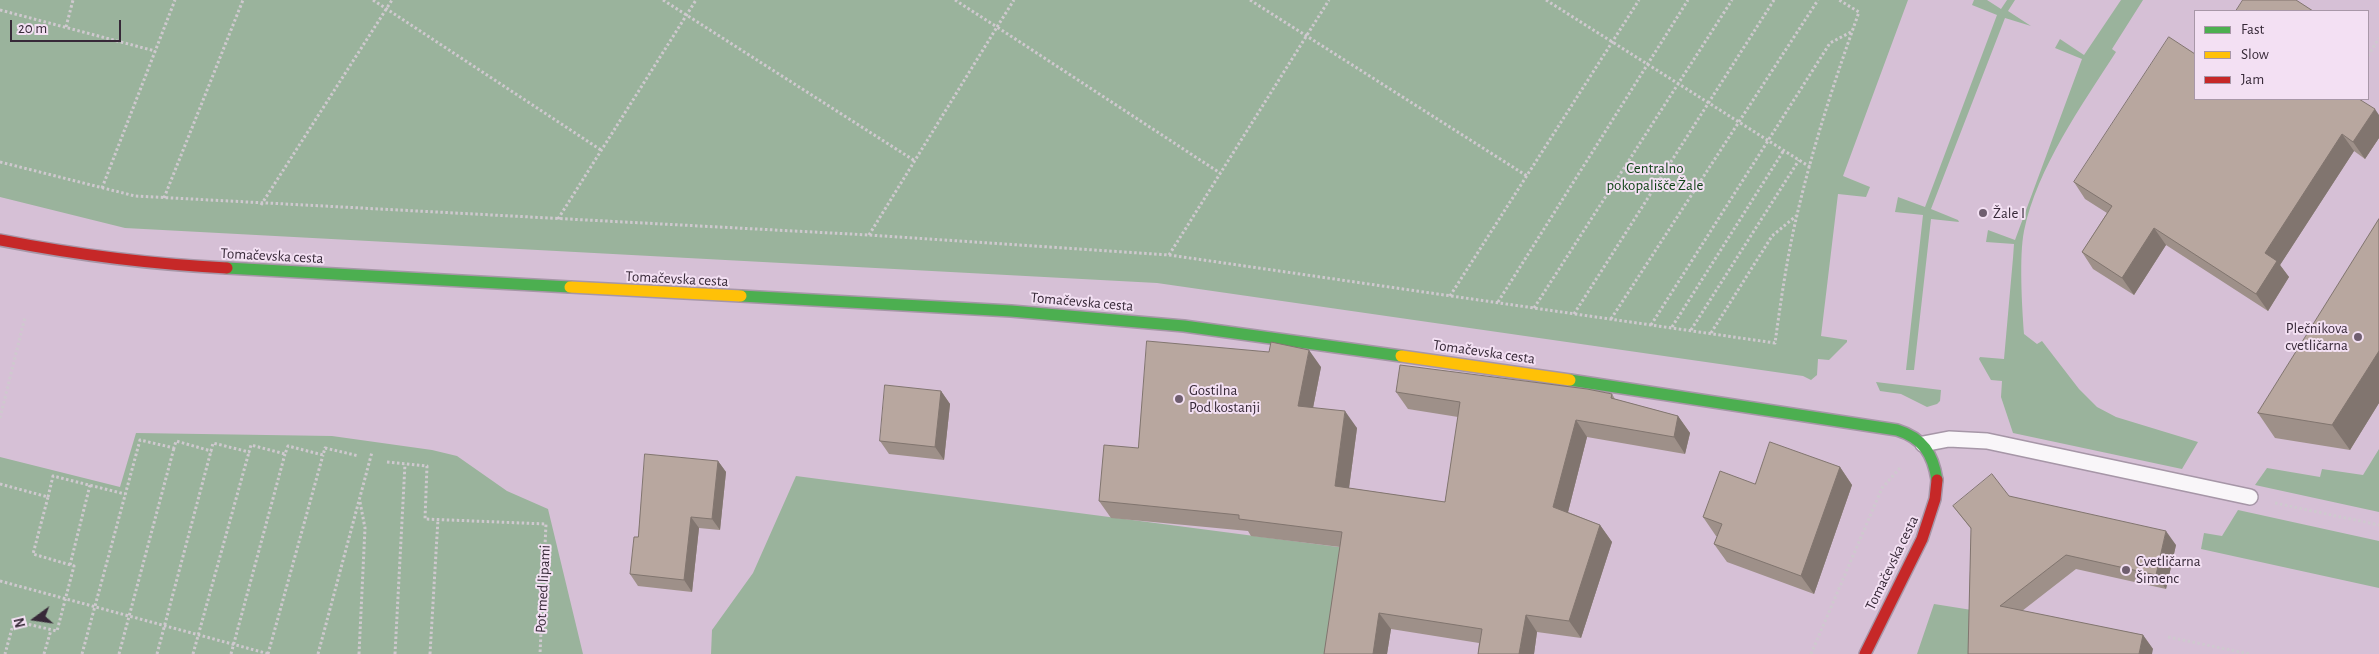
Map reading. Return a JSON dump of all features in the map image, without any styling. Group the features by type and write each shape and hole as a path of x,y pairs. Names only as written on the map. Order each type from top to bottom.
{"street":[{"name":"Tomačevska cesta","path":"0,240 60,252 149,264 1011,311 1184,326 1898,430 1923,444 1934,463 1937,478 1932,513 1921,542 1865,654"}],"lane":[{"path":"1923,444 1948,439 1987,441 2250,497"}],"path":[{"path":"66,27 74,0"},
{"path":"102,188 175,0"},
{"path":"164,198 242,0"},
{"path":"372,0 601,150"},
{"path":"262,204 392,0"},
{"path":"663,0 914,161"},
{"path":"558,219 696,0"},
{"path":"955,0 1220,173"},
{"path":"869,235 1014,0"},
{"path":"1250,0 1527,176"},
{"path":"1169,255 1329,0"},
{"path":"1546,0 1810,167"},
{"path":"1450,296 1639,0"},
{"path":"1498,302 1688,0"},
{"path":"1534,308 1732,0"},
{"path":"1574,314 1774,0"},
{"path":"1612,319 1818,0"},
{"path":"0,162 134,196 869,235 1169,255 1775,342 1796,215 1858,12 1840,0"},
{"path":"0,10 155,51"},
{"path":"1650,325 1830,43 1852,32"},
{"path":"2369,54 2379,38"},
{"path":"1672,328 1784,150"},
{"path":"1692,330 1799,160"},
{"path":"1711,333 1772,236 1796,215"},
{"path":"0,418 25,317"},
{"path":"82,654 140,440 174,448"},
{"path":"119,654 176,441 211,451"},
{"path":"157,654 213,443 249,452"},
{"path":"193,654 251,445 286,454"},
{"path":"231,654 288,446 323,455"},
{"path":"0,581 269,654 325,448 359,456"},
{"path":"318,654 372,452"},
{"path":"387,462 427,466 424,519 438,519 430,654"},
{"path":"395,654 405,464"},
{"path":"5,654 14,621 57,631 66,598 74,566 32,554 53,476 125,494"},
{"path":"0,484 48,497"},
{"path":"70,564 90,485"},
{"path":"1811,654 1882,488"},
{"path":"2250,497 2379,525"},
{"path":"359,654 365,528 360,498"},
{"name":"Pot med lipami","path":"438,519 546,524 540,654"},
{"path":"44,654 51,630"},
{"path":"2168,636 2250,654"}],"green space":[{"name":"Centralno pokopališče Žale","path":"0,0 1908,0 1843,176 1870,187 1866,197 1838,194 1821,336 1847,340 1847,342 1829,360 1818,359 1817,375 1811,380 1803,376 1157,283 125,228 0,197"},
{"path":"1974,0 1987,0 2001,9 2007,0 2015,0 2008,11 2031,26 2005,18 1931,209 1959,222 1931,219 1914,370 1906,370 1923,215 1895,212 1898,197 1925,207 1997,15 1972,5"},
{"path":"2121,0 2143,0 2112,49 2116,52 2062,138 2039,184 2030,207 2022,241 2021,267 2024,334 2037,344 2042,341 2079,389 2097,407 2116,417 2198,442 2182,469 2013,433 2001,397 2002,381 1991,380 1979,359 1980,357 2004,359 2014,244 1986,242 1988,230 2015,240 2082,59 2055,48 2060,39 2084,55"},
{"path":"1876,382 1941,390 1940,401 1927,407 1901,394 1880,391"},
{"path":"136,433 332,436 432,450 457,456 507,491 548,509 583,654 0,654 0,457 120,487"},
{"path":"2379,449 2379,512 2255,485 2267,468 2320,477 2322,469 2363,475"},
{"path":"796,476 1346,548 1330,654 711,654 712,630 753,573"},
{"path":"2238,510 2379,541 2379,588 2201,549 2204,533 2222,536"},
{"path":"1934,604 1978,611 1978,654 1917,654"}],"building":[{"path":"2243,0 2296,0 2311,10 2237,10"},
{"path":"2169,37 2194,53 2194,100 2361,100 2375,109 2353,142 2342,134 2265,253 2277,261 2256,294 2154,228 2122,278 2082,252 2112,206 2074,182"},
{"path":"2379,219 2379,351 2332,425 2258,413"},
{"path":"1147,341 1269,352 1271,342 1309,350 1298,406 1345,411 1335,486 1445,502 1460,402 1396,392 1400,365 1587,389 1612,394 1611,398 1678,416 1674,437 1576,420 1553,507 1600,525 1569,621 1526,615 1519,654 1478,654 1482,629 1379,613 1373,654 1324,654 1342,532 1239,519 1239,515 1099,501 1104,445 1138,448"},
{"path":"885,385 941,391 935,447 880,441"},
{"path":"1770,442 1840,467 1801,576 1714,544 1722,524 1703,517 1720,471 1755,484"},
{"path":"645,454 718,461 712,519 691,517 684,580 630,574 634,537 638,537"},
{"name":"Cvetličarna Šimenc","path":"1992,474 2009,496 2166,531 2156,575 2066,555 2000,606 2143,635 2139,654 1968,654 1971,528 1953,506"}],"traffic: fast":[{"path":"227,268 570,287"},
{"path":"741,296 1011,311 1184,326 1401,356"},
{"path":"1570,380 1897,430 1914,438 1925,448 1933,462 1937,480"}],"traffic: slow":[{"path":"570,287 741,296"},
{"path":"1401,356 1570,380"}],"traffic: jam":[{"path":"0,240 113,258 227,268"},
{"path":"1865,654 1922,539 1935,499 1937,480"}],"place":[{"name":"Žale I","path":"1983,213"},
{"name":"Plečnikova cvetličarna","path":"2358,337"},
{"name":"Gostilna Pod kostanji","path":"1179,399"},
{"name":"Cvetličarna Šimenc","path":"2126,570"}]}
